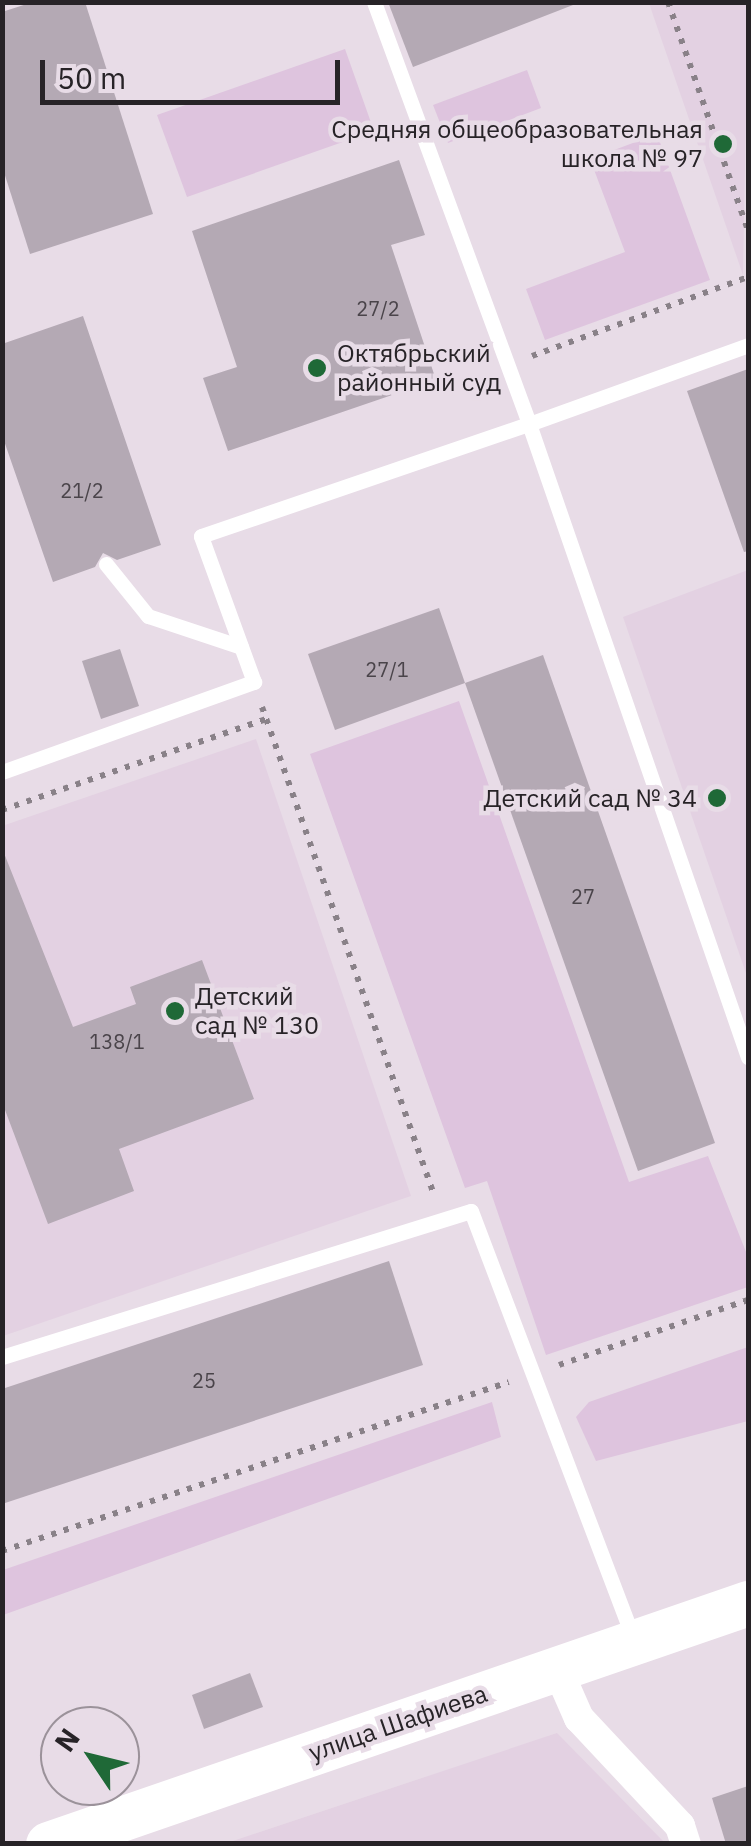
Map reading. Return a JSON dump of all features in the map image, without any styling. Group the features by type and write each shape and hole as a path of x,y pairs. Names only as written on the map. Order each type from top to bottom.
{"street":[{"name":"улица Шафиева","path":"48,1844 748,1602"},
{"path":"557,1668 578,1718 680,1826 686,1844"}],"lane":[{"path":"374,2 529,424 748,1057"},
{"path":"2,772 254,682 201,536 748,346"},
{"path":"106,564 148,616 241,646"},
{"path":"2,1357 472,1211 634,1640"}],"path":[{"path":"668,2 748,231"},
{"path":"507,366 748,277"},
{"path":"254,682 442,1220"},
{"path":"2,810 267,720"},
{"path":"2,1551 748,1300"}],"shaded area":[{"name":"Средняя общеобразовательная школа № 97","path":"649,3 748,3 743,275 653,15"},
{"path":"345,49 374,131 187,197 157,115"},
{"path":"527,70 541,108 448,143 433,105"},
{"path":"657,134 710,280 545,340 526,289 625,252 590,159"},
{"name":"Детский сад № 34","path":"748,570 748,979 623,617"},
{"path":"459,701 629,1182 708,1156 748,1257 748,1287 546,1355 487,1181 465,1188 310,754"},
{"name":"Детский сад № 130","path":"256,739 411,1196 3,1336 2,826"},
{"path":"748,1347 748,1421 596,1461 576,1417 589,1402"},
{"path":"492,1402 501,1437 3,1615 3,1570"},
{"path":"557,1733 665,1843 227,1843"}],"building":[{"path":"33,2 85,2 153,214 30,254 2,166 2,12"},
{"path":"388,2 572,2 573,5 413,67"},
{"path":"399,160 425,235 391,245 436,380 228,451 203,378 237,367 192,231"},
{"path":"83,316 161,545 117,560 103,553 95,567 53,582 2,435 2,344"},
{"path":"748,369 748,551 744,552 687,391"},
{"path":"439,608 465,683 335,730 308,654"},
{"path":"120,649 139,706 101,719 82,661"},
{"path":"543,655 715,1143 638,1171 465,683"},
{"path":"2,848 73,1027 136,1004 130,987 202,960 254,1099 119,1149 134,1191 48,1224 2,1102"},
{"path":"389,1261 423,1365 2,1504 2,1389"},
{"path":"250,1673 263,1707 204,1729 192,1695"},
{"path":"748,1786 748,1844 726,1844 712,1798"}],"place":[{"name":"Средняя общеобразовательная школа № 97","path":"723,144"},
{"name":"Октябрьский районный суд","path":"317,368"},
{"name":"Детский сад № 34","path":"717,798"},
{"name":"Детский сад № 130","path":"175,1011"}]}
